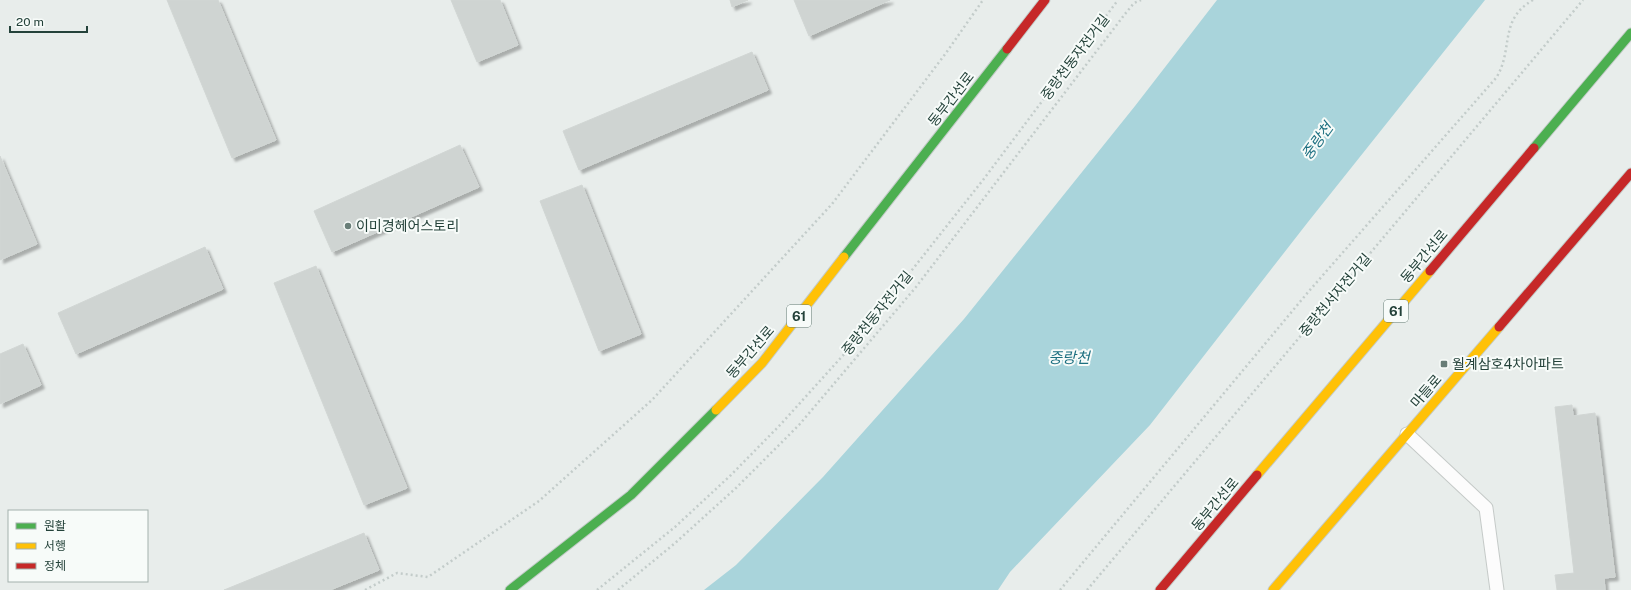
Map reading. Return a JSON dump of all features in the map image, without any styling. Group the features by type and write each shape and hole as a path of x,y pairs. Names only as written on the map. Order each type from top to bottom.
{"main road":[{"name":"동부간선로","path":"510,590 630,495 762,363 1045,0"},
{"name":"동부간선로","path":"1160,590 1631,33"},
{"name":"마들로","path":"1273,590 1631,173"}],"lane":[{"path":"1407,434 1486,508 1497,590"}],"path":[{"path":"365,590 397,573 428,577 539,501 652,400 832,204 946,53 983,0"},
{"name":"중랑천동자전거길","path":"596,590 675,527 731,475 782,424 856,341 983,180 1118,0"},
{"path":"618,590 674,544 736,488 799,425 916,287 1125,14 1134,3 1141,0"},
{"path":"1060,590 1309,291 1496,78 1504,61 1512,20 1522,8 1533,0"},
{"name":"중랑천서자전거길","path":"1087,590 1583,0"}],"water":[{"name":"중랑천","path":"1217,0 1485,0 1308,222 1150,425 1010,572 998,590 704,590 736,565 823,477 964,319 1135,106"}],"building":[{"path":"167,0 218,0 276,140 232,158"},
{"path":"451,0 500,0 518,45 477,62"},
{"path":"730,0 748,0 732,7"},
{"path":"794,0 890,0 809,36"},
{"path":"752,52 768,90 579,170 563,131"},
{"path":"460,145 479,187 332,252 314,211"},
{"path":"0,156 37,244 0,260"},
{"path":"582,185 641,334 599,351 540,201"},
{"path":"205,247 223,289 76,354 58,313"},
{"path":"316,266 407,488 364,505 274,283"},
{"path":"23,344 41,385 0,404 0,354"},
{"path":"1572,405 1573,416 1595,413 1615,577 1604,578 1605,590 1557,590 1555,575 1574,573 1555,407"},
{"path":"364,533 379,570 330,590 224,590"}],"traffic: fast":[{"path":"1534,148 1631,33"},
{"path":"844,257 1007,49"},
{"path":"510,590 631,495 716,410"}],"traffic: slow":[{"path":"716,410 762,363 844,257"},
{"path":"1257,475 1430,271"},
{"path":"1273,590 1499,327"}],"traffic: jam":[{"path":"1007,49 1045,0"},
{"path":"1430,271 1534,148"},
{"path":"1499,327 1631,173"},
{"path":"1160,590 1257,475"}],"place":[{"name":"이미경헤어스토리","path":"348,226"},
{"name":"월계삼호4차아파트","path":"1444,364"}]}
